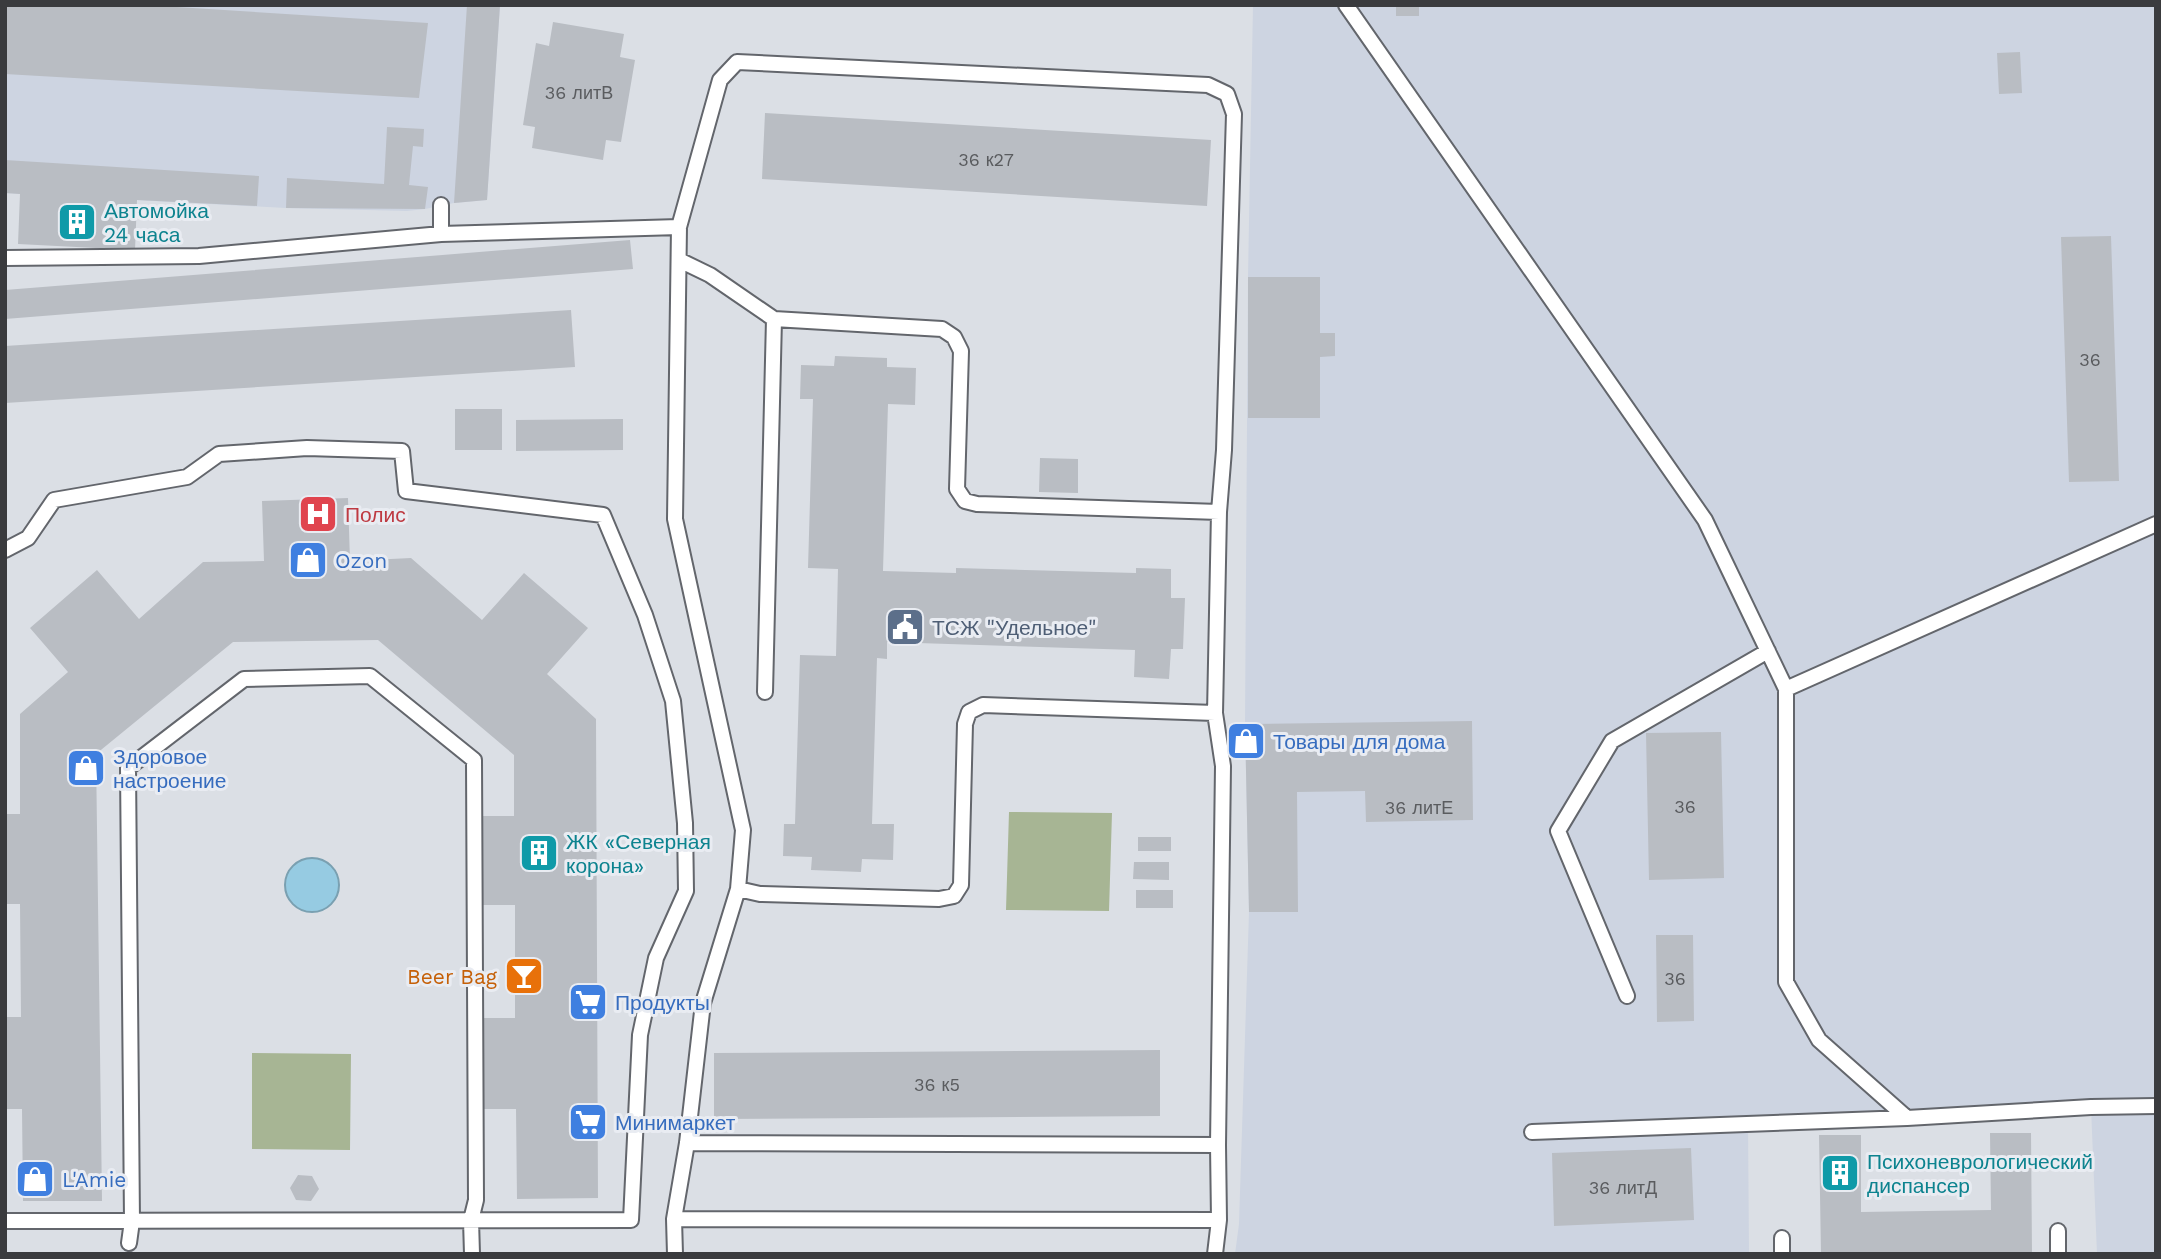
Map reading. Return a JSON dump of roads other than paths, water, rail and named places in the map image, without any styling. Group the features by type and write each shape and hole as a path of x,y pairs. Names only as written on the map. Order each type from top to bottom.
{"lane":[{"path":"1352,9 1705,520 1786,688 1786,982 1819,1040 1907,1118"},
{"path":"675,1254 674,1219 687,1143 703,1003 738,889 743,830 675,519 679,227 720,80 737,62 1208,85 1227,94 1234,114 1224,436 1219,512 1215,713 1223,766 1219,1220 1215,1254"},
{"path":"441,205 441,234"},
{"path":"5,258 199,257 441,234 679,227"},
{"path":"679,260 710,275 774,319 942,329 954,337 961,351 957,489 965,501 977,504 1219,512"},
{"path":"765,692 774,319"},
{"path":"5,550 28,538 54,500 187,477 219,454 307,448 402,451 406,491 603,515 645,615 673,701 685,823 686,891 656,958 640,1035 631,1220 5,1221"},
{"path":"1786,688 2156,524"},
{"path":"1627,996 1558,831 1612,741 1768,651"},
{"path":"129,1243 132,1221 128,768 244,679 370,676 474,760 475,1200 471,1220 472,1254"},
{"path":"738,889 760,894 815,896 939,899 954,896 961,885 965,724 969,712 983,705 1215,713"},
{"path":"1532,1132 2156,1106"},
{"path":"687,1143 1218,1145"},
{"path":"674,1219 1219,1220"},
{"path":"2058,1231 2058,1254"},
{"path":"1782,1238 1783,1254"}],"water":[{"path":"312,858 331,866 339,885 331,904 312,912 293,904 285,885 293,866"}],"place":[{"name":"Автомойка 24 часа","path":"77,222"},
{"name":"Полис","path":"318,514"},
{"name":"Ozon","path":"308,560"},
{"name":"ТСЖ \"Удельное\"","path":"905,627"},
{"name":"Товары для дома","path":"1246,741"},
{"name":"Здоровое настроение","path":"86,768"},
{"name":"ЖК «Северная корона»","path":"539,853"},
{"name":"Beer Bag","path":"524,976"},
{"name":"Продукты","path":"588,1002"},
{"name":"Минимаркет","path":"588,1122"},
{"name":"Психоневрологический диспансер","path":"1840,1173"},
{"name":"L'Amie","path":"35,1179"}]}
